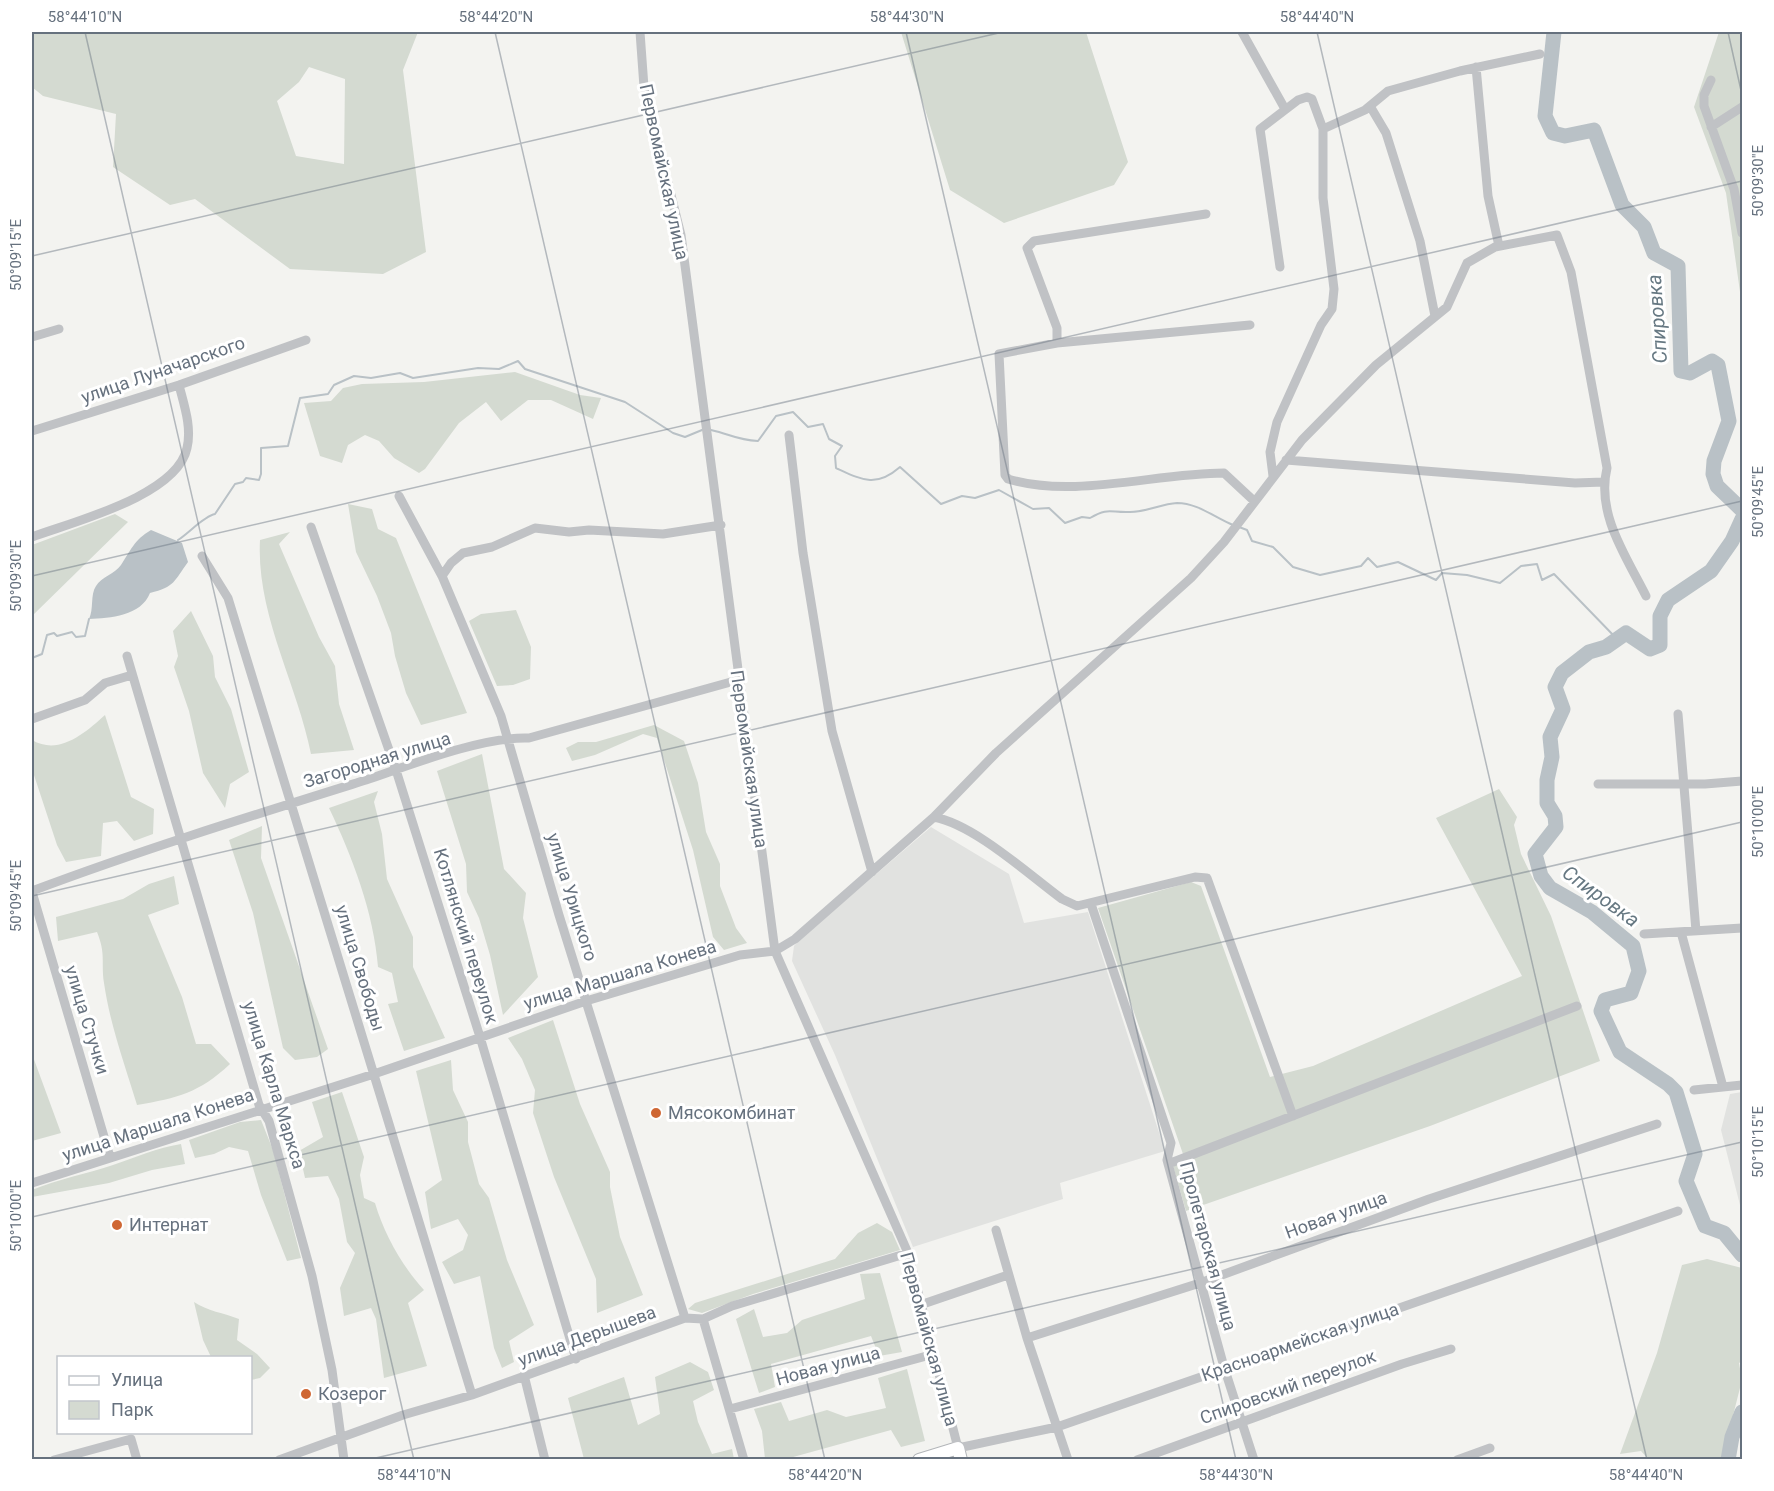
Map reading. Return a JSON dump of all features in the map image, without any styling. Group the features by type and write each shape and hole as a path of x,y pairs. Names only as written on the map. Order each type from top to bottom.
{"main road":[{"name":"Красноармейская улица","path":"919,1460 959,1454"}],"street":[{"name":"Первомайская улица","path":"640,32 644,87 681,235 775,951 908,1253 923,1304 959,1454"},
{"path":"1242,32 1285,109"},
{"path":"1323,129 1370,106 1388,90 1476,67 1539,54"},
{"path":"1476,67 1488,196 1499,246"},
{"path":"1711,80 1704,101 1711,127 1740,196 1743,233"},
{"path":"1273,476 1270,452 1277,422 1321,325 1332,309 1334,289 1323,198 1323,129 1312,99 1307,97 1285,109 1260,129 1280,267"},
{"path":"1370,106 1386,134 1411,212 1426,261 1435,316"},
{"path":"1711,127 1743,107"},
{"path":"1057,344 1057,328 1027,248 1034,241 1206,214"},
{"path":"775,951 795,939 934,817 996,753 1191,578 1224,542 1253,500 1286,460 1376,364 1447,307 1467,263 1499,246 1557,235 1571,272 1606,460 1604,482 1611,526 1646,596"},
{"path":"1250,325 1057,344 999,354 1005,475 1008,478 1051,485 1224,473 1253,500"},
{"path":"32,337 59,329"},
{"name":"улица Луначарского","path":"32,431 179,385 306,340"},
{"path":"32,537 158,486 176,470 187,449 189,423 179,385"},
{"path":"789,435 803,553 832,731 872,872"},
{"path":"1286,460 1575,483 1604,482"},
{"name":"улица Урицкого","path":"399,496 442,576 501,716 586,1001 685,1318"},
{"path":"442,576 451,563 463,553 492,547 535,528 569,532 589,530 663,534 720,525"},
{"name":"Котлянский переулок","path":"311,527 396,770 480,1037 576,1359"},
{"name":"улица Свободы","path":"202,556 228,598 293,803 472,1395"},
{"name":"улица Карла Маркса","path":"127,656 262,1109 269,1121 312,1276 332,1370 336,1416 343,1437 341,1450 344,1460"},
{"path":"32,719 86,700 105,683 132,675"},
{"name":"Загородная улица","path":"32,891 89,869 396,770 508,737 529,738 738,680"},
{"path":"1678,714 1696,931"},
{"path":"1598,784 1743,781"},
{"path":"934,817 949,820 966,829 1062,899 1077,906 1195,876 1208,878 1293,1116"},
{"name":"улица Стучки","path":"32,891 110,1156"},
{"name":"Пролетарская улица","path":"1091,904 1171,1143 1168,1164 1224,1367 1254,1460"},
{"path":"1644,934 1743,928"},
{"path":"1681,932 1723,1087"},
{"name":"улица Маршала Конева","path":"32,1183 110,1156 374,1074 586,1001 740,955 775,951"},
{"path":"1168,1164 1577,1006"},
{"path":"1694,1090 1743,1085"},
{"name":"Новая улица","path":"1027,1338 1200,1283 1429,1199 1657,1124"},
{"name":"Красноармейская улица","path":"959,1454 1056,1426 1678,1211"},
{"path":"996,1230 1027,1338 1068,1460"},
{"name":"улица Дерышева","path":"279,1460 576,1359 685,1318 703,1319 732,1306 908,1253"},
{"path":"923,1304 1008,1275"},
{"path":"703,1319 744,1460"},
{"name":"Спировский переулок","path":"1137,1460 1451,1348"},
{"name":"Новая улица","path":"730,1409 934,1354"},
{"path":"524,1375 545,1460"},
{"path":"54,1460 131,1439 137,1460"},
{"path":"1457,1460 1490,1448"}],"shaded area":[{"path":"151,530 182,543 188,562 180,574 169,586 150,593 140,607 132,611 106,618 89,619 96,586 118,568 137,542"},
{"path":"931,827 1009,874 1024,923 1088,912 1165,1151 1060,1183 1063,1199 913,1247 835,1055 792,961 794,946 798,941"},
{"path":"1742,1092 1742,1213 1721,1130 1730,1094"}],"green space":[{"path":"32,32 418,32 403,70 426,252 383,274 290,269 195,199 170,205 113,167 116,114 43,96 32,87","holes":["309,67 345,79 344,164 296,156 277,101 299,82"]},
{"path":"901,32 1086,32 1128,162 1114,185 1004,223 950,190"},
{"path":"1719,32 1742,32 1742,306 1726,193 1694,107"},
{"path":"515,372 580,395 601,398 593,419 551,400 528,400 501,421 486,402 459,423 425,469 419,473 394,458 379,441 365,435 348,445 342,463 320,456 304,403 331,401 343,388 362,384 424,382"},
{"path":"348,504 372,509 378,529 396,538 467,713 421,725 406,693 391,633 377,596 356,552"},
{"path":"115,514 128,522 32,616 32,545"},
{"path":"290,532 279,544 319,637 335,666 339,704 354,750 311,754 305,727 271,622 260,568 260,540"},
{"path":"516,610 531,647 530,679 513,685 497,686 469,621 481,614"},
{"path":"191,611 213,656 215,677 231,709 249,772 230,784 225,808 203,773 189,711 174,667 178,656 173,631"},
{"path":"105,715 131,797 154,809 153,834 134,841 117,821 103,823 101,856 66,862 57,845 32,769 32,740 42,744 62,744 89,729"},
{"path":"654,725 684,741 698,783 706,832 720,864 720,886 736,928 747,943 724,950 713,937 693,850 657,738 643,734 595,755 572,761 566,748 578,742 596,742"},
{"path":"482,754 504,869 526,893 523,918 538,977 503,1015 490,955 479,918 467,892 466,864 437,771"},
{"path":"1499,789 1517,817 1514,825 1521,854 1551,916 1600,1061 1430,1126 1186,1211 1171,1159 1183,1154 1098,908 1191,882 1201,886 1270,1077 1313,1066 1522,976 1436,818"},
{"path":"378,791 374,802 382,834 387,879 413,937 413,967 445,1038 404,1051 388,1004 398,1002 392,973 378,967 372,926 361,885 329,808"},
{"path":"262,826 261,858 328,1049 317,1057 295,1060 283,1048 253,913 229,840"},
{"path":"174,876 179,904 148,915 182,997 196,1044 211,1044 230,1064 208,1082 187,1093 137,1105 110,1014 104,983 102,952 97,932 58,941 56,917 123,899 149,884"},
{"path":"553,1020 580,1104 610,1172 610,1187 620,1237 643,1295 597,1313 596,1279 554,1177 533,1113 535,1090 522,1059 508,1038"},
{"path":"32,1054 61,1133 32,1141"},
{"path":"451,1060 453,1090 468,1122 468,1142 479,1184 489,1198 507,1260 534,1325 509,1341 514,1362 502,1368 494,1348 480,1276 454,1284 442,1262 463,1250 468,1235 458,1219 431,1229 425,1192 442,1180 416,1071"},
{"path":"342,1092 364,1157 360,1175 364,1198 375,1203 383,1226 395,1249 408,1271 424,1290 408,1303 427,1366 384,1378 376,1319 371,1308 344,1316 340,1288 355,1253 347,1242 339,1199 328,1176 305,1178 299,1151 323,1137 312,1102"},
{"path":"261,1120 273,1150 301,1258 287,1261 261,1195 248,1151 229,1147 214,1154 195,1158 189,1140 240,1122"},
{"path":"181,1144 185,1164 152,1170 109,1183 32,1197 32,1190 42,1186"},
{"path":"877,1223 892,1232 900,1250 753,1294 702,1313 688,1309 695,1303 835,1259 858,1233"},
{"path":"1707,1259 1742,1268 1742,1361 1739,1363 1742,1380 1722,1459 1648,1459 1641,1451 1620,1454 1657,1353 1682,1265"},
{"path":"880,1273 902,1352 879,1356 871,1336 771,1364 775,1387 759,1393 736,1319 754,1309 763,1337 787,1333 802,1320 865,1299 860,1274"},
{"path":"194,1302 210,1310 239,1319 237,1340 257,1354 270,1368 260,1378 252,1380 252,1356 211,1356 203,1340"},
{"path":"690,1362 708,1372 714,1390 693,1401 698,1422 712,1454 732,1449 734,1459 584,1459 568,1398 624,1377 638,1425 660,1414 655,1377"},
{"path":"907,1369 925,1441 901,1447 891,1430 786,1459 765,1459 762,1431 754,1409 781,1402 789,1421 827,1410 846,1417 886,1408 878,1378"}],"waterway":[{"name":"Спировка","path":"1554,32 1545,116 1553,133 1565,136 1594,130 1622,205 1644,227 1654,253 1678,266 1681,371 1690,373 1712,361 1718,365 1729,421 1714,461 1713,474 1717,486 1742,510"},
{"path":"178,540 201,521 215,514 235,484 243,482 246,478 259,480 261,448 288,446 300,398 328,394 334,385 354,376 371,378 400,373 413,378 478,368 499,369 518,361 525,369 625,402 673,433 685,437 702,430"},
{"path":"711,430 758,441 776,416 793,412 808,427 823,424 829,439 842,446 835,456 836,468 854,476 876,480 884,478 900,467 941,504 962,496 975,498 999,490 1033,509 1049,508 1065,523 1106,512 1136,512 1177,503 1192,505 1233,525"},
{"name":"Спировка","path":"1742,519 1732,541 1711,571 1668,600 1660,616 1660,645 1650,649 1626,633 1606,647 1589,652 1562,673 1555,687 1563,709 1550,737 1552,757 1547,780 1547,803 1555,816 1556,827 1535,854 1541,876 1550,888 1592,912 1633,946 1639,971 1631,993 1605,1000 1601,1011 1620,1052 1668,1084 1676,1092 1695,1154 1686,1181 1705,1226 1724,1233 1742,1255"},
{"path":"1239,527 1247,530 1252,541 1273,547 1293,567 1320,575 1361,566 1368,558 1377,567 1398,562 1436,580 1442,573 1467,575 1500,583 1521,566 1537,564 1542,580 1554,574 1616,638"},
{"path":"32,658 42,654 47,635 54,633 57,636 72,632 76,637 85,636 89,619"},
{"name":"Спировка","path":"1728,1460 1732,1437 1742,1412"}],"place":[{"name":"Мясокомбинат","path":"656,1113"},
{"name":"Интернат","path":"117,1225"},
{"name":"Козерог","path":"306,1394"}]}
